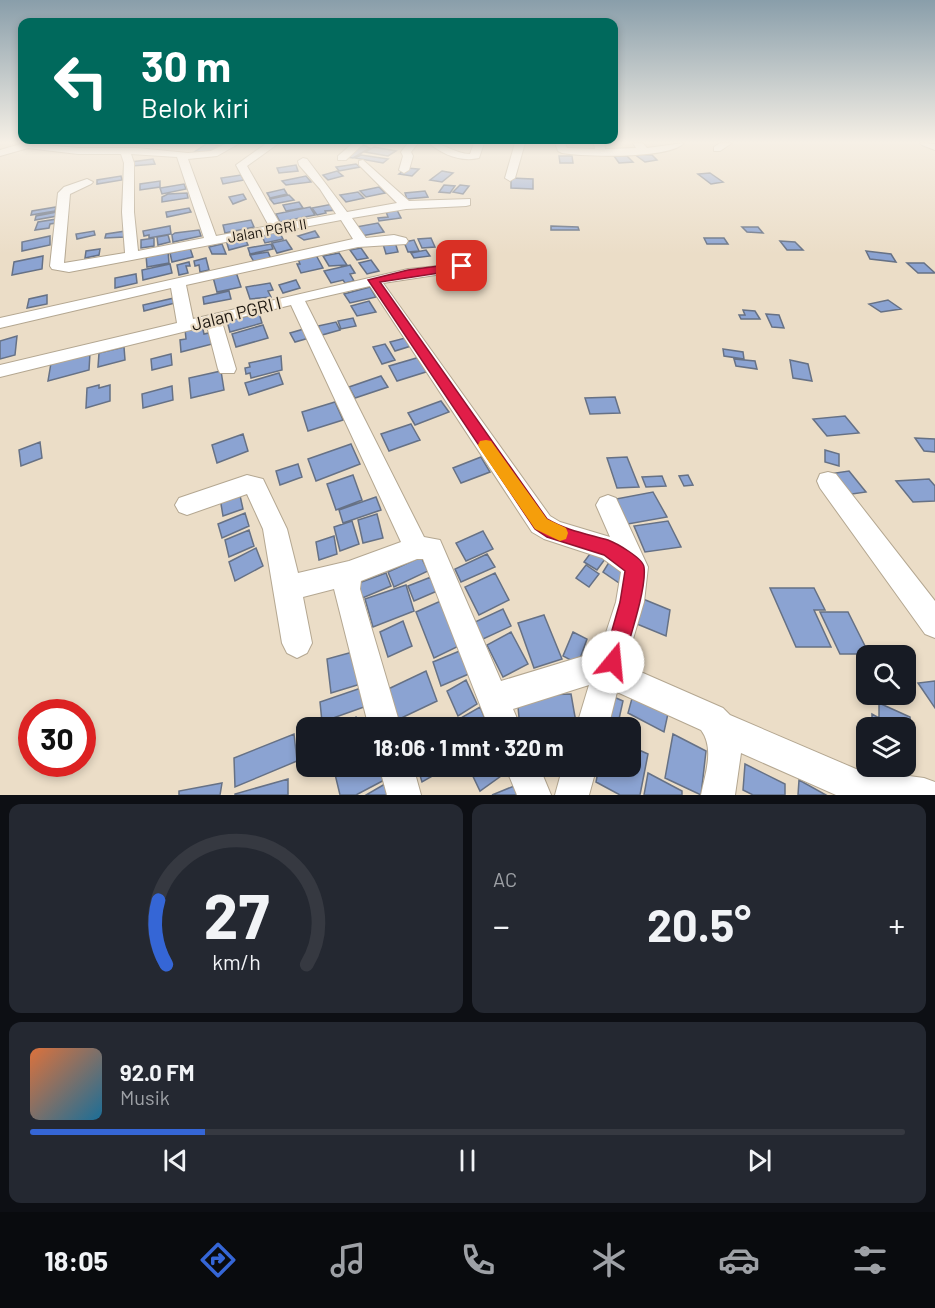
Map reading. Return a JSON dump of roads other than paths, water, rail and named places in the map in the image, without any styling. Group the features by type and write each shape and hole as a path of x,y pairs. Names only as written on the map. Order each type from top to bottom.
{"street":[{"path":"129,180 128,212 132,255"},
{"path":"191,180 211,240"},
{"path":"250,180 276,228"},
{"path":"318,180 360,239 358,243"},
{"path":"381,180 406,205"},
{"name":"Jalan PGRI II","path":"87,182 68,189 64,193 57,266 69,268 406,205 466,202"},
{"path":"0,322 358,243 393,239 401,241"},
{"name":"Jalan PGRI I","path":"0,371 374,280 408,273 474,265"},
{"path":"374,280 541,524 553,531 610,549 635,567"},
{"path":"178,282 186,326"},
{"path":"296,299 417,548"},
{"path":"213,319 227,369"},
{"path":"828,481 935,624"},
{"path":"187,505 247,484 255,486 275,529 297,643"},
{"path":"595,717 606,677 612,668 630,602 635,567 608,505"},
{"path":"288,588 349,573 417,548 431,548 501,717"},
{"path":"349,573 347,589 382,717"},
{"path":"494,699 612,668 712,719 721,728 856,791 924,795"},
{"path":"718,795 726,744 721,728"},
{"path":"399,777 404,795"},
{"path":"527,777 534,795"},
{"path":"572,795 577,777"}]}
